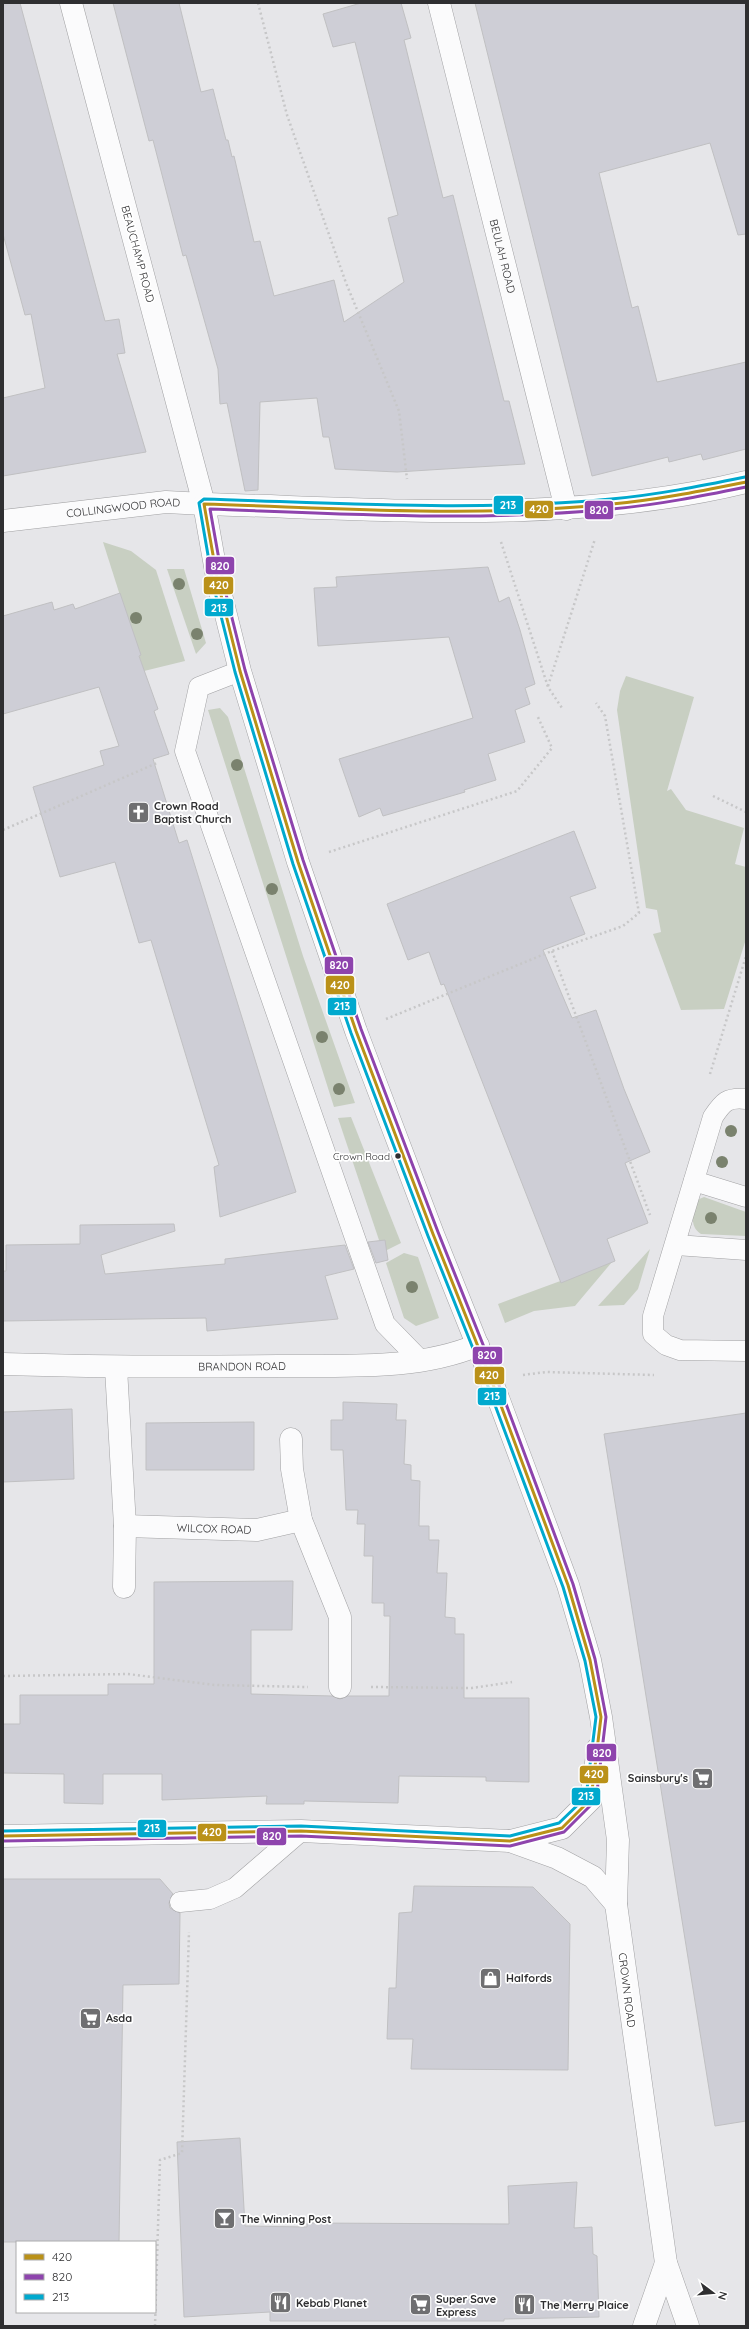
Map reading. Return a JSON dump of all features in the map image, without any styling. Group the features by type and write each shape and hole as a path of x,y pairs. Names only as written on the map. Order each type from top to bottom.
{"street":[{"name":"BEAUCHAMP ROAD","path":"71,3 204,504"},
{"name":"BEULAH ROAD","path":"439,3 566,509"},
{"name":"COLLINGWOOD ROAD","path":"3,521 166,502 410,509 491,510 594,508 632,504 746,482"},
{"name":"CROWN ROAD","path":"204,504 218,583 240,671 298,862 356,1031 433,1234 491,1379 568,1586 590,1660 601,1716 618,1840 616,1904 666,2263 688,2326"},
{"name":"BRANDON ROAD","path":"3,1364 116,1368 392,1365 454,1355 478,1345"},
{"path":"116,1368 125,1526 124,1587"},
{"path":"291,1439 292,1469 301,1520 340,1617 340,1687"},
{"name":"WILCOX ROAD","path":"125,1526 257,1530 301,1520"},
{"name":"CROWN ROAD","path":"510,1841 562,1828 591,1798 601,1716"},
{"path":"3,1836 301,1831 510,1841 557,1858 593,1877 616,1904"},
{"name":"CROWN ROAD","path":"644,2326 666,2263"}],"lane":[{"path":"240,671 199,687 185,751 385,1324 421,1361"},
{"path":"746,1099 733,1097 722,1104 713,1117 676,1244 653,1316 653,1334 666,1345 680,1350 746,1351"},
{"path":"694,1181 746,1197"},
{"path":"676,1244 746,1250"},
{"path":"180,1902 210,1899 235,1888 301,1831"}],"path":[{"path":"258,3 287,116 346,283 399,411 410,509"},
{"path":"548,687 595,539 594,508"},
{"path":"491,510 548,687 562,708"},
{"path":"356,1031 552,952 622,926 639,913 605,716 596,703"},
{"path":"298,862 517,791 552,748 537,715"},
{"path":"3,830 185,751"},
{"path":"713,796 746,812"},
{"path":"552,952 651,1218 676,1244"},
{"path":"709,1078 746,956"},
{"path":"491,1379 546,1372 655,1375"},
{"path":"3,1676 128,1674 215,1686 472,1688 512,1682"},
{"path":"156,2293 160,2160 182,2153 189,1924"},
{"path":"155,2313 155,2326"}],"shaded area":[{"path":"103,542 131,551 156,570 185,661 144,671"},
{"path":"167,569 184,569 206,643 196,654"},
{"path":"626,676 694,697 667,791 671,789 686,810 744,828 735,864 746,867 746,939 724,1009 681,1010 653,934 661,932 657,910 646,908 617,710 620,691"},
{"path":"220,708 228,717 303,956 355,1103 334,1107 208,710"},
{"path":"351,1117 401,1243 383,1252 338,1118"},
{"path":"704,1197 746,1212 746,1236 701,1234 694,1227 693,1218 697,1200"},
{"path":"650,1249 638,1289 624,1305 598,1306"},
{"path":"404,1253 418,1257 439,1318 416,1326 404,1318 386,1263"},
{"path":"612,1262 575,1306 534,1311 505,1323 498,1304"}],"building":[{"path":"3,3 20,3 105,321 119,319 125,353 117,354 146,452 3,476 3,398 45,388 31,314 25,315 3,234"},
{"path":"113,3 179,3 201,92 213,89 226,140 228,140 232,157 234,156 254,242 260,241 274,296 334,280 344,322 404,282 388,218 398,215 355,42 333,47 323,14 361,3 401,3 411,38 404,40 443,198 453,195 504,401 509,401 525,464 397,472 335,469 329,437 323,437 317,398 260,402 258,490 245,491 227,403 220,404 218,369 186,255 183,256 153,140 149,141"},
{"path":"475,3 746,3 746,234 738,235 710,143 599,173 632,308 638,306 657,382 746,362 746,449 703,460 701,454 669,462 668,457 592,476"},
{"path":"488,567 499,602 509,597 535,684 525,688 530,704 515,710 525,742 488,754 496,780 464,790 465,792 383,816 380,808 359,817 339,759 473,718 449,637 318,646 314,588 337,587 336,577"},
{"path":"120,593 141,655 139,656 158,709 154,711 169,754 153,759 179,843 187,840 296,1192 220,1217 214,1167 219,1165 151,940 139,943 115,862 60,877 33,787 104,765 100,751 119,746 99,687 3,714 3,616 52,602 54,610 73,604 75,609"},
{"path":"574,831 596,888 570,897 585,934 543,950 572,1018 596,1010 624,1089 650,1152 625,1163 648,1223 607,1239 615,1261 561,1283 444,984 441,985 429,952 408,960 387,904"},
{"path":"174,1224 175,1231 101,1255 105,1274 225,1264 225,1259 345,1245 354,1269 325,1276 338,1319 207,1331 206,1318 3,1321 3,1271 6,1271 6,1245 80,1244 80,1225"},
{"path":"385,1240 388,1260 376,1263 368,1242"},
{"path":"343,1402 397,1404 396,1420 406,1420 404,1464 411,1465 411,1480 420,1481 419,1526 429,1526 429,1540 439,1540 437,1573 447,1573 445,1617 455,1618 455,1634 464,1634 464,1698 529,1698 529,1782 486,1781 486,1777 399,1776 398,1803 304,1801 304,1804 266,1804 267,1796 162,1800 162,1774 103,1774 103,1804 64,1803 64,1774 3,1773 3,1724 20,1724 20,1695 108,1695 108,1684 154,1684 154,1582 293,1581 292,1630 251,1630 251,1694 332,1696 340,1699 348,1696 389,1696 390,1616 384,1616 384,1603 372,1603 373,1556 364,1556 365,1524 357,1524 358,1510 346,1510 343,1450 331,1450 331,1420 343,1420"},
{"path":"72,1409 74,1479 3,1482 3,1412"},
{"name":"Sainsbury's","path":"746,1413 746,2121 715,2126 604,1434"},
{"path":"254,1422 254,1470 146,1470 146,1423"},
{"name":"Asda","path":"3,1879 160,1879 173,1894 169,1903 170,1908 180,1913 179,1984 123,1985 119,2241 3,2242"},
{"name":"Halfords","path":"414,1886 533,1887 570,1924 568,2070 411,2069 413,2039 387,2039 389,1988 396,1988 399,1913 412,1912"},
{"path":"240,2138 245,2226 307,2227 307,2223 509,2224 508,2186 577,2182 574,2228 592,2227 593,2254 597,2256 599,2317 504,2319 504,2321 270,2321 270,2312 184,2317 177,2142"}],"transit line":[{"name":"213","path":"3,1831 301,1826 510,1836 559,1823 586,1797 596,1717 585,1661 563,1587 486,1381 428,1236 351,1033 293,864 235,672 213,584 199,503 204,499 459,506 560,503 645,495 745,477"},
{"name":"420","path":"3,1836 301,1831 510,1841 562,1828 591,1799 601,1717 590,1660 568,1585 491,1379 433,1234 356,1031 298,862 240,671 218,583 204,504 408,511 561,508 646,500 746,482"},
{"name":"820","path":"3,1841 301,1836 510,1846 564,1832 596,1800 606,1717 595,1659 573,1584 496,1377 438,1232 361,1029 303,860 245,670 223,582 210,509 411,516 562,513 646,505 746,487"}],"place":[{"name":"Crown Road Baptist Church","path":"138,812"},
{"name":"Crown Road","path":"398,1156"},
{"name":"Sainsbury's","path":"703,1778"},
{"name":"Halfords","path":"491,1978"},
{"name":"Asda","path":"91,2018"},
{"name":"The Winning Post","path":"225,2219"},
{"name":"Kebab Planet","path":"281,2303"},
{"name":"Super Save Express","path":"421,2305"},
{"name":"The Merry Plaice","path":"525,2305"}]}
